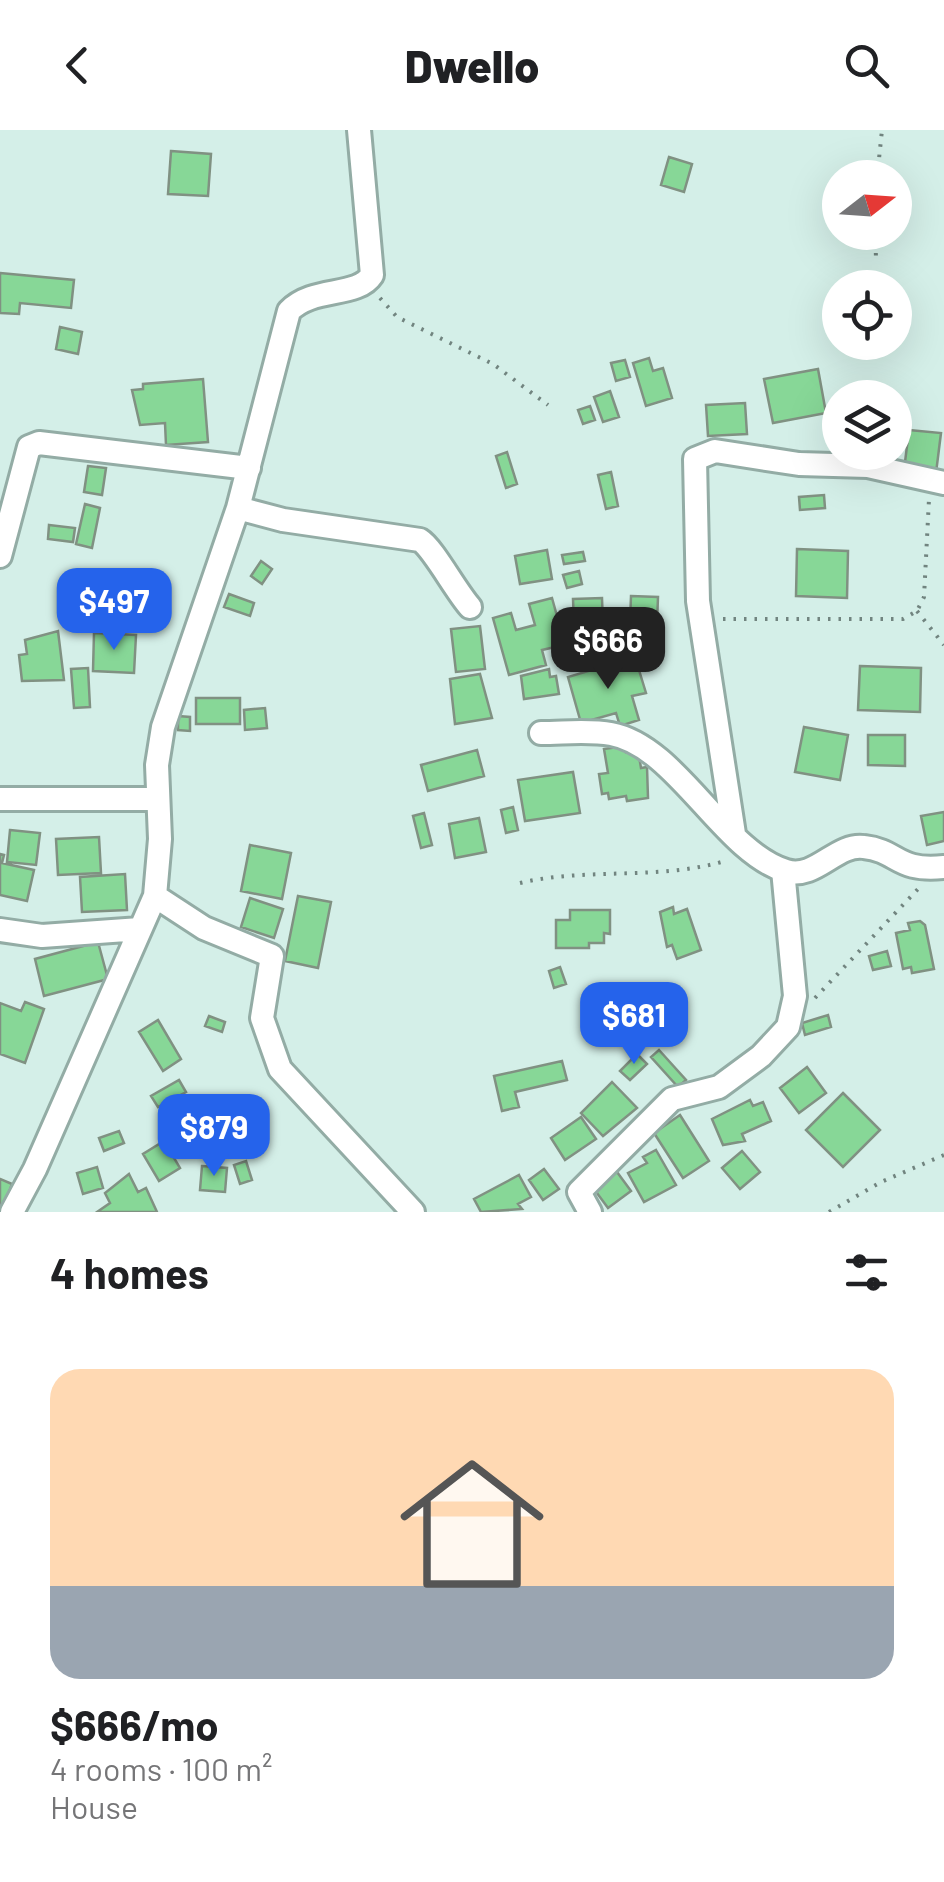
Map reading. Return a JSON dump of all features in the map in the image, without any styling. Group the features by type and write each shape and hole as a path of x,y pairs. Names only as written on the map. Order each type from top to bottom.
{"street":[{"path":"12,1212 35,1169 154,896 160,839 157,765 171,692 238,508 290,310 301,299 368,282 372,266 362,197 359,130"},
{"path":"0,556 29,447 39,444 250,468"},
{"path":"734,834 701,618 698,455 716,452 799,464 868,466 937,481"},
{"path":"238,508 282,520 420,540 428,545 446,579 470,607"},
{"path":"542,732 611,734 630,740 698,796 751,852 782,870 799,874 853,847 865,846 914,870 938,868"},
{"path":"0,799 157,799"},
{"path":"590,1212 579,1192 662,1108 672,1099 720,1088 788,1027 795,996 782,870"},
{"path":"154,896 204,928 272,956 262,1018 280,1069 413,1212"},
{"path":"0,930 42,936 140,929"}],"path":[{"path":"879,160 882,130"},
{"path":"876,250 876,258"},
{"path":"368,282 397,316 493,364 548,405"},
{"path":"701,618 871,621 903,619 917,611 924,597 937,481"},
{"path":"917,611 944,645"},
{"path":"520,883 552,876 695,867 751,852"},
{"path":"814,999 938,868"},
{"path":"829,1212 882,1182 944,1155"}],"building":[{"path":"171,151 211,154 208,196 168,194"},
{"path":"669,157 692,164 684,192 661,185"},
{"path":"0,273 74,280 71,308 20,303 19,314 0,313"},
{"path":"60,327 82,332 78,354 56,349"},
{"path":"649,358 653,371 663,368 672,398 646,406 633,363"},
{"path":"625,360 630,377 616,381 611,363"},
{"path":"818,369 822,414 773,423 764,379"},
{"path":"203,379 208,442 166,445 165,423 140,425 132,390 143,389 143,384"},
{"path":"610,391 619,417 603,422 594,397"},
{"path":"745,403 747,434 708,436 706,405"},
{"path":"590,406 595,420 583,424 578,410"},
{"path":"912,430 941,433 936,473 904,470 912,470"},
{"path":"507,452 517,484 506,488 496,456"},
{"path":"88,466 106,468 102,495 84,492"},
{"path":"611,472 618,506 606,509 598,475"},
{"path":"824,495 825,508 800,510 799,497"},
{"path":"85,504 100,508 92,548 76,544"},
{"path":"49,525 75,528 73,542 48,539"},
{"path":"797,549 848,551 847,598 796,596"},
{"path":"547,550 552,579 520,584 515,556"},
{"path":"583,552 585,561 564,564 562,555"},
{"path":"261,561 272,569 262,584 251,576"},
{"path":"579,571 582,584 567,588 563,575"},
{"path":"229,594 254,603 250,616 224,607"},
{"path":"631,596 658,597 657,624 630,623"},
{"path":"552,598 562,634 553,637 555,647 542,650 546,665 509,675 493,618 511,613 516,630 535,625 529,604"},
{"path":"602,598 604,652 566,653 565,624 574,624 573,599"},
{"path":"97,600 126,602 125,616 96,614"},
{"path":"480,626 485,669 456,672 451,629"},
{"path":"623,626 631,643 618,645 615,628"},
{"path":"58,631 64,680 22,681 19,655 27,654 25,640"},
{"path":"94,633 136,635 134,673 93,671"},
{"path":"635,657 646,693 632,696 639,720 620,726 616,713 581,723 568,677"},
{"path":"860,666 921,668 920,712 858,710"},
{"path":"88,668 90,707 74,708 71,669"},
{"path":"549,669 550,677 556,676 559,694 524,699 521,676"},
{"path":"480,674 492,718 455,724 450,679"},
{"path":"196,698 240,698 240,724 196,724"},
{"path":"265,708 267,728 245,730 244,710"},
{"path":"178,716 190,717 190,731 178,730"},
{"path":"804,727 848,735 840,780 795,772"},
{"path":"868,735 905,735 905,766 868,765"},
{"path":"625,746 626,752 638,750 641,768 647,767 648,798 627,801 626,796 609,799 608,793 602,794 599,774 608,773 604,749"},
{"path":"477,750 484,776 428,791 421,765"},
{"path":"573,772 580,813 525,821 518,780"},
{"path":"513,807 518,830 506,833 501,810"},
{"path":"944,812 944,841 927,845 921,816"},
{"path":"424,813 432,845 421,848 413,816"},
{"path":"479,818 486,852 455,858 449,824"},
{"path":"10,830 40,833 36,865 7,862"},
{"path":"99,837 101,873 58,875 56,839"},
{"path":"250,845 291,853 282,899 241,891"},
{"path":"0,854 4,855 2,863 34,870 27,901 0,895"},
{"path":"125,874 127,910 82,912 80,877"},
{"path":"298,896 331,902 318,968 285,961"},
{"path":"250,898 283,909 274,938 241,927"},
{"path":"673,907 674,914 687,909 701,950 677,959 672,945 667,947 660,912"},
{"path":"570,910 610,910 610,934 604,933 604,943 589,943 589,948 556,948 556,920 570,920"},
{"path":"920,921 925,925 934,969 912,973 911,967 903,969 896,933 910,930 908,923"},
{"path":"98,942 108,979 44,996 35,959"},
{"path":"887,951 891,966 873,970 869,956"},
{"path":"560,967 566,984 554,988 549,971"},
{"path":"25,1002 44,1009 25,1063 0,1054 0,1003 21,1011"},
{"path":"828,1015 831,1027 805,1035 802,1023"},
{"path":"209,1016 225,1022 222,1032 205,1026"},
{"path":"158,1020 181,1059 163,1071 139,1032"},
{"path":"659,1050 686,1080 678,1087 651,1057"},
{"path":"637,1054 647,1064 630,1080 620,1071"},
{"path":"562,1061 567,1080 515,1092 519,1107 502,1111 494,1076"},
{"path":"807,1067 826,1093 799,1113 780,1088"},
{"path":"179,1080 186,1092 158,1107 151,1096"},
{"path":"612,1082 637,1108 603,1136 581,1113"},
{"path":"843,1093 880,1130 843,1167 806,1130"},
{"path":"750,1100 753,1106 763,1102 771,1121 742,1134 745,1141 723,1145 712,1119"},
{"path":"680,1115 709,1161 683,1178 654,1133"},
{"path":"581,1117 596,1139 565,1160 551,1138"},
{"path":"225,1125 230,1143 215,1147 210,1129"},
{"path":"119,1131 124,1143 104,1151 99,1138"},
{"path":"164,1141 180,1168 159,1181 143,1154"},
{"path":"656,1150 676,1185 644,1202 628,1173 647,1163 643,1157"},
{"path":"742,1151 760,1172 740,1189 722,1168"},
{"path":"246,1161 252,1180 240,1184 234,1165"},
{"path":"202,1166 227,1168 225,1192 200,1190"},
{"path":"97,1167 103,1188 83,1194 77,1173"},
{"path":"544,1169 559,1189 543,1200 529,1180"},
{"path":"617,1172 631,1191 608,1208 594,1189"},
{"path":"129,1174 138,1192 146,1188 157,1212 97,1212 110,1203 105,1193"},
{"path":"519,1175 531,1197 518,1204 522,1209 481,1212 474,1199"},
{"path":"0,1179 12,1184 2,1212 0,1212"}]}
